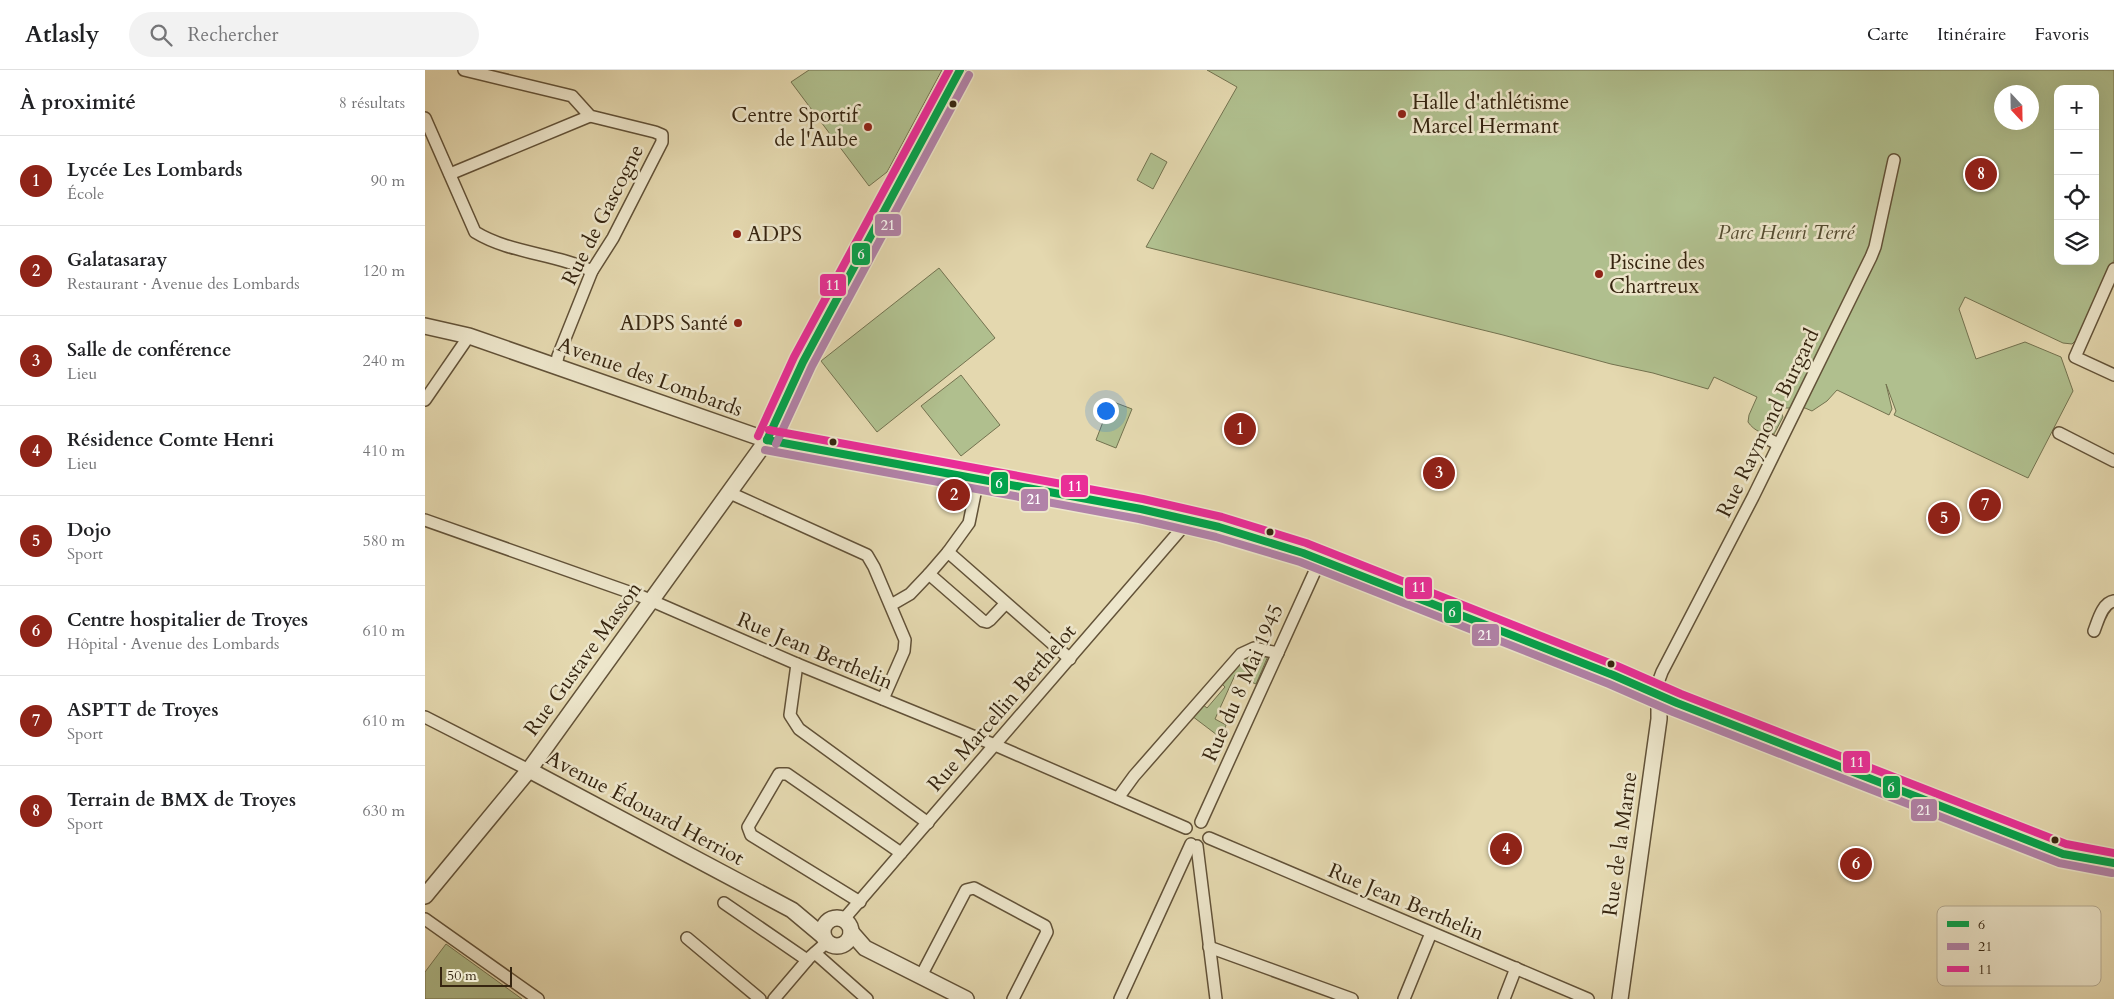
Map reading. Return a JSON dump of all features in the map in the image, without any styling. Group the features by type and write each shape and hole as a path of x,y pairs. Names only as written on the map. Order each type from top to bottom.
{"street":[{"path":"450,174 590,116 573,96 464,70"},
{"path":"767,440 803,362 959,71"},
{"name":"Rue de Gascogne","path":"556,366 558,356 592,271 617,229 661,142 662,135 590,116"},
{"path":"425,118 475,232 488,240 581,266 592,271"},
{"name":"Rue Raymond Burgard","path":"1659,696 1659,680 1662,672 1779,444 1871,257 1875,247 1894,160"},
{"path":"2114,269 2075,357 2114,375"},
{"name":"Avenue des Lombards","path":"425,326 469,336 767,440 1141,509 1219,527 1319,560 1659,696 2063,854 2114,863"},
{"path":"425,400 469,336"},
{"path":"2059,432 2114,461"},
{"path":"1766,438 1779,444"},
{"name":"Rue Gustave Masson","path":"425,896 529,770 767,440"},
{"path":"891,605 910,594 948,552 969,523 978,479"},
{"path":"730,493 867,556 874,566 905,640 904,651 883,699"},
{"name":"Rue Jean Berthelin","path":"425,520 651,601 797,664 995,745 1187,828"},
{"name":"Rue Marcellin Berthelot","path":"843,923 901,853 1189,520"},
{"path":"948,552 1069,659"},
{"name":"Rue du 8 Mai 1945","path":"1201,822 1319,560"},
{"path":"929,574 983,621 987,622 990,620 1006,603"},
{"path":"2094,631 2104,608 2109,602 2114,601"},
{"path":"1118,798 1134,776 1241,654 1255,648 1278,653"},
{"path":"797,664 790,715 799,729 928,823"},
{"name":"Rue de la Marne","path":"1619,999 1659,719 1659,696"},
{"name":"Avenue Édouard Herriot","path":"425,717 792,910 830,941"},
{"path":"860,902 751,835 748,827 779,774 787,774 901,853"},
{"path":"1194,845 1204,844 1209,838 1209,831 1201,822 1194,822 1187,828 1185,835 1194,845 1216,999"},
{"name":"Rue Jean Berthelin","path":"1209,838 1588,999"},
{"path":"1120,999 1194,845"},
{"path":"921,976 966,890 974,888 1045,926 1047,932 1013,999"},
{"path":"724,903 811,956 867,999"},
{"name":"Avenue Édouard Herriot","path":"792,910 843,923"},
{"path":"425,919 538,999"},
{"path":"830,941 823,927 843,923"},
{"path":"774,999 811,956 830,941 846,942 843,923"},
{"path":"843,923 865,948"},
{"path":"1404,999 1431,933"},
{"path":"687,938 760,999"},
{"path":"830,941 865,948 966,999"},
{"path":"1209,947 1352,999"},
{"path":"1504,999 1516,968"}],"green space":[{"name":"Centre Sportif de l'Aube","path":"809,70 942,70 887,172 869,186 791,82"},
{"name":"Parc Henri Terré","path":"1207,70 2114,70 2114,260 2076,340 2072,344 2063,343 1965,297 1959,309 1976,359 2025,342 2061,357 2073,391 2028,478 1894,415 1896,411 1886,384 1892,409 1889,415 1837,390 1827,401 1812,411 1805,408 1779,408 1783,417 1774,434 1767,434 1756,430 1748,422 1757,397 1714,377 1708,389 1503,335 1146,247 1237,87"},
{"path":"1151,153 1167,162 1153,189 1137,180"},
{"path":"939,268 995,338 877,432 821,361"},
{"path":"961,375 1000,425 961,456 921,406"},
{"path":"1111,401 1132,409 1116,448 1096,440"},
{"path":"1255,651 1268,656 1256,684 1235,675 1215,719 1226,725 1221,738 1192,716 1202,704 1207,708 1225,687 1220,682 1235,666"},
{"path":"446,944 522,999 425,999 425,972"}],"transit line":[{"name":"11","path":"758,436 794,357 949,70"},
{"name":"6","path":"767,440 803,362 960,70"},
{"name":"21","path":"776,444 812,366 969,75"},
{"name":"11","path":"769,430 1143,499 1222,517 1306,543 1617,666 1681,694 2066,844 2114,853"},
{"name":"6","path":"767,440 1141,509 1219,527 1303,553 1613,675 1677,703 2063,854 2114,863"},
{"name":"21","path":"765,450 1139,519 1216,537 1300,562 1609,684 1673,712 2059,863 2112,873"}],"place":[{"name":"Halle d'athlétisme Marcel Hermant","path":"1402,114"},
{"name":"Centre Sportif de l'Aube","path":"868,127"},
{"name":"Terrain de BMX de Troyes","path":"1981,174"},
{"name":"ADPS","path":"737,234"},
{"name":"Piscine des Chartreux","path":"1599,274"},
{"name":"ADPS Santé","path":"738,323"},
{"name":"Lycée Les Lombards","path":"1240,429"},
{"name":"Salle de conférence","path":"1439,473"},
{"name":"Galatasaray","path":"954,495"},
{"name":"ASPTT de Troyes","path":"1985,505"},
{"name":"Dojo","path":"1944,518"},
{"name":"Résidence Comte Henri","path":"1506,849"},
{"name":"Centre hospitalier de Troyes","path":"1856,864"}]}
